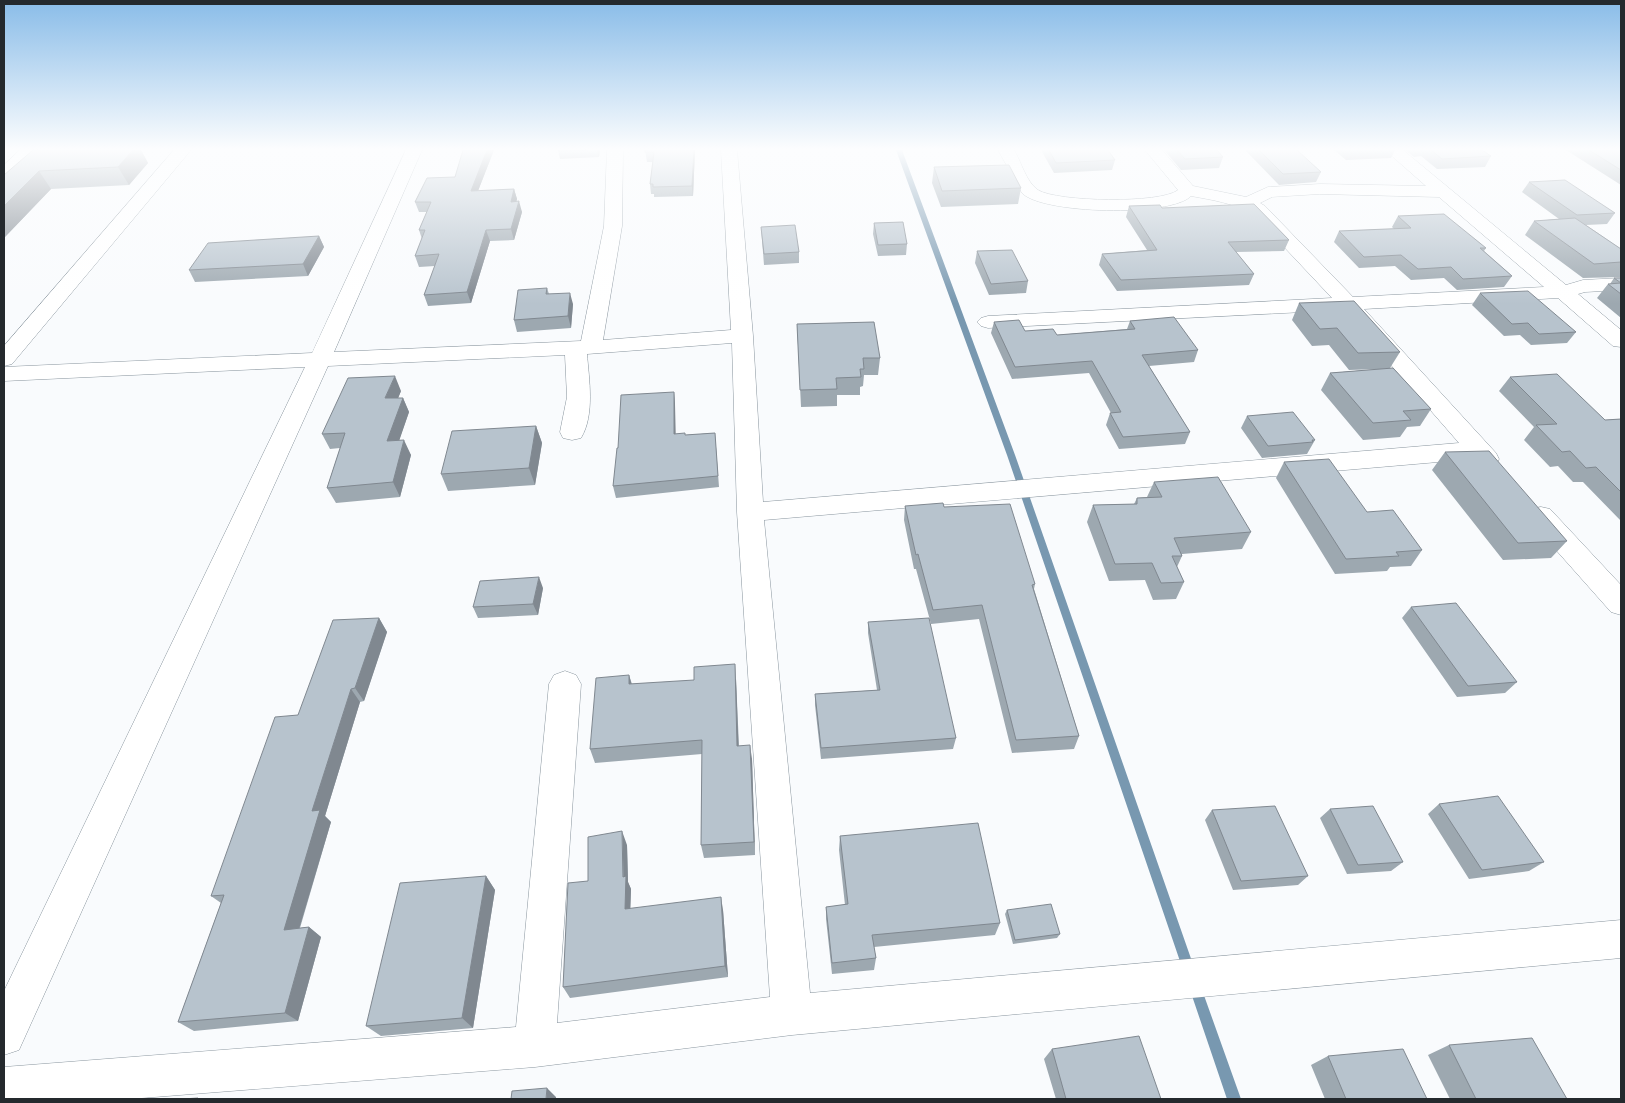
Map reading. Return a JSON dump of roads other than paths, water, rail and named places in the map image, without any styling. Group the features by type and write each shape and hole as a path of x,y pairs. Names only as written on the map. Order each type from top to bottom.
{"street":[{"path":"4,359 139,201"},
{"path":"4,1035 319,361 391,201"},
{"path":"572,432 579,397 584,348 613,226 614,201"},
{"path":"732,201 742,336 750,512 792,1015"},
{"path":"1069,201 1089,204 1129,204 1156,201"},
{"path":"1241,201 1248,203 1259,210 1347,302 1499,472"},
{"path":"1455,201 1621,341"},
{"path":"988,322 1564,292 1584,286 1621,284"},
{"path":"4,374 584,348 742,336"},
{"path":"750,512 1479,450"},
{"path":"1526,501 1621,604"},
{"path":"536,1046 565,684"},
{"path":"4,1088 536,1046 792,1015 1621,939"}],"waterway":[{"path":"918,201 1011,455 1189,970"},
{"path":"1195,987 1234,1099"}]}
